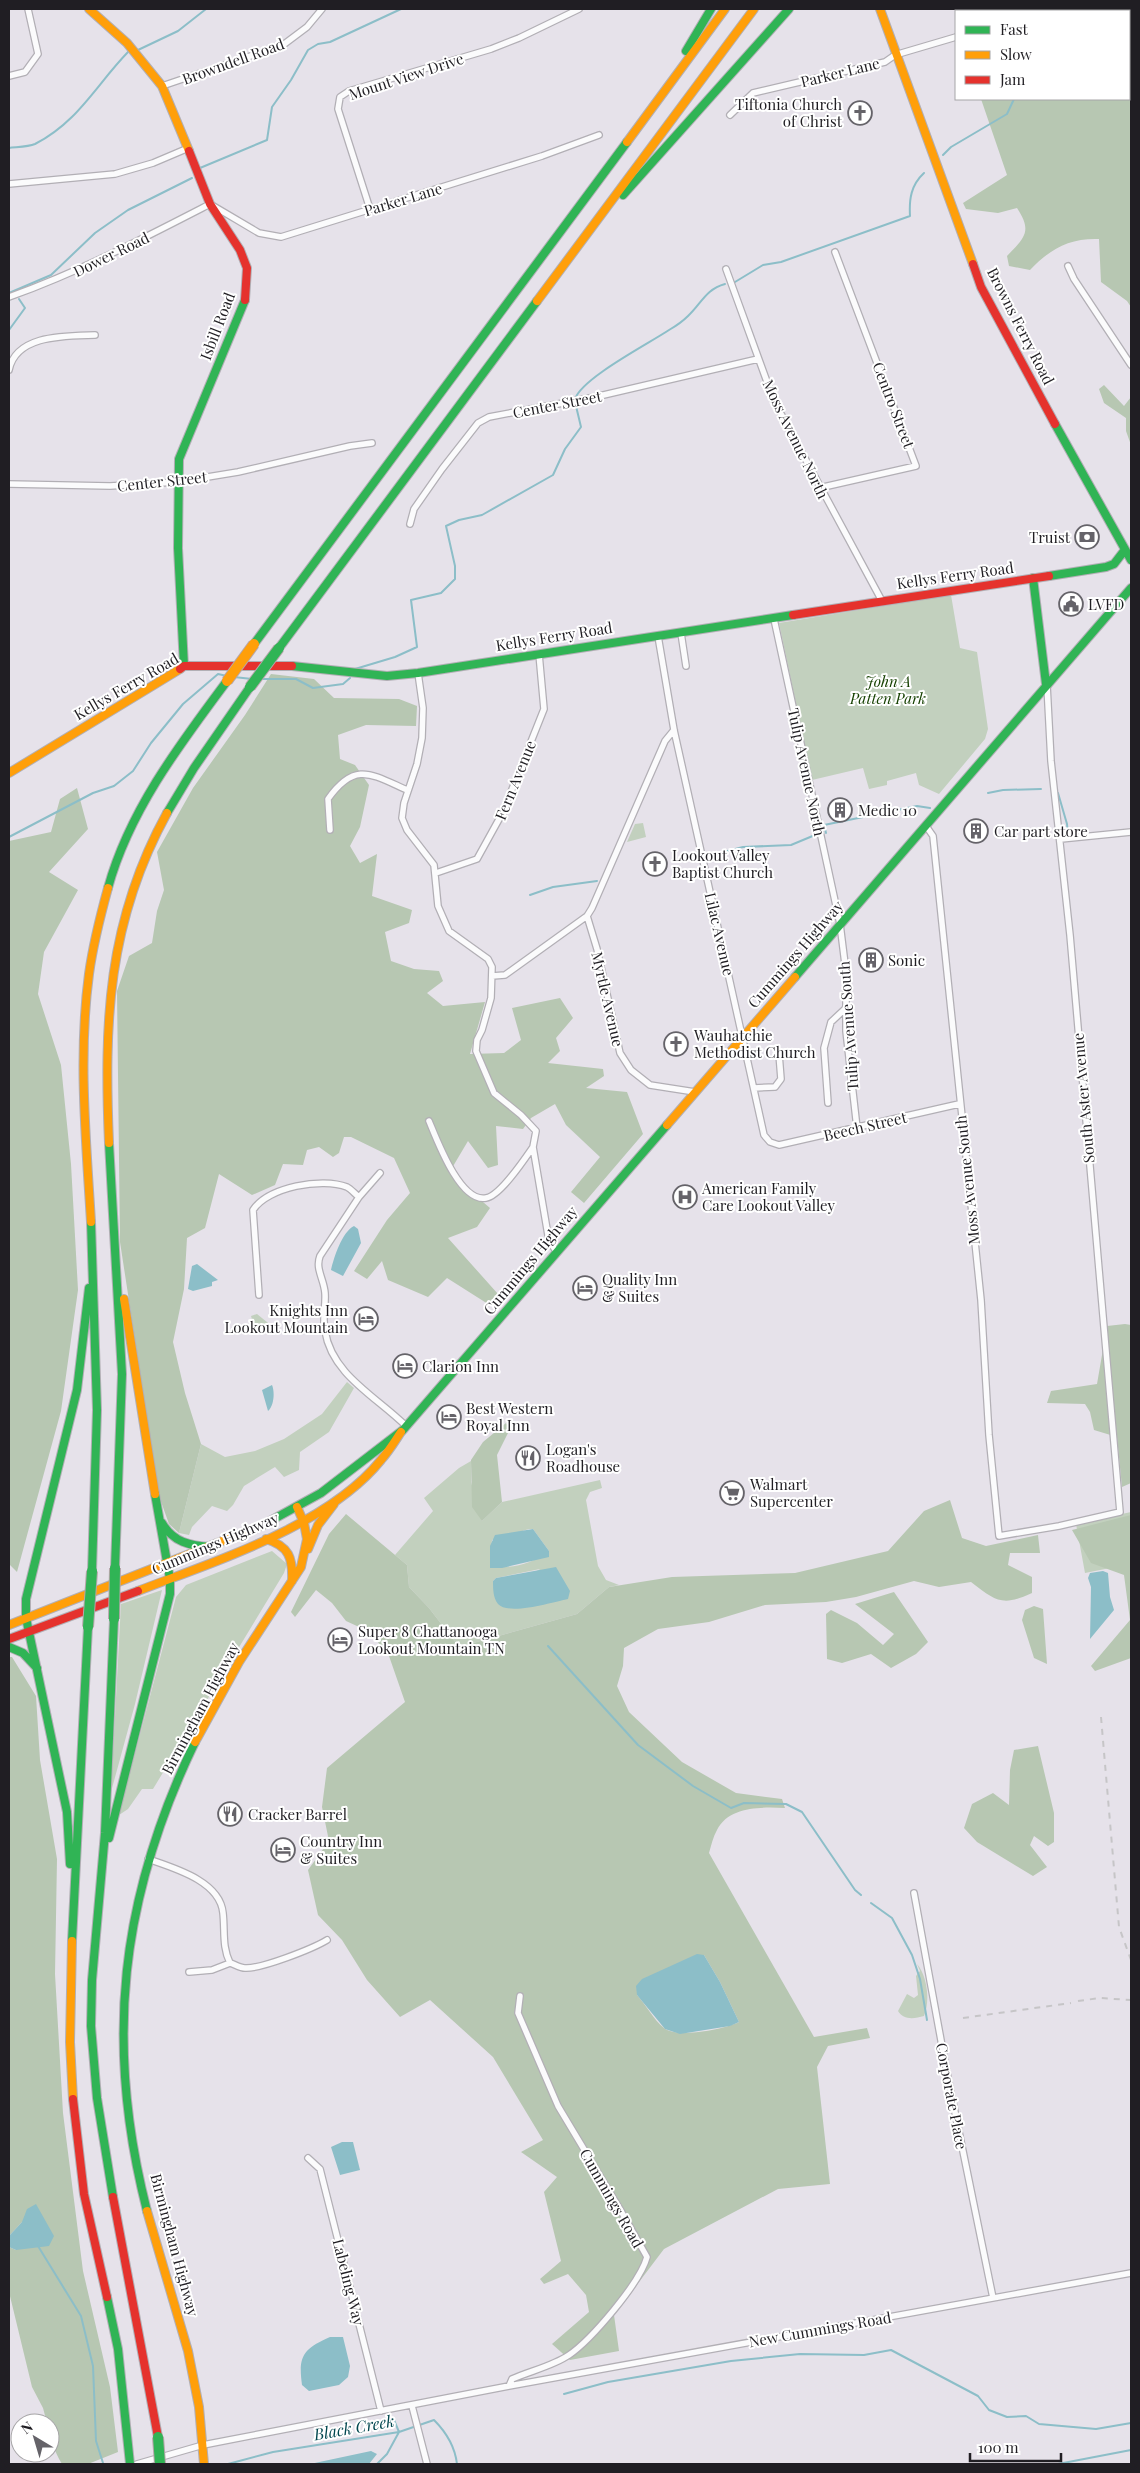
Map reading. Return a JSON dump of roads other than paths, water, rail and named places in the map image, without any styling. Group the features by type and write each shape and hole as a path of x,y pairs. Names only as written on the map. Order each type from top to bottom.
{"main road":[{"name":"Isbill Road","path":"89,9 127,43 162,86 186,149 210,204 240,250 247,268 248,284 238,320 179,458 177,482 184,666"},
{"path":"677,73 683,56 711,9"},
{"path":"130,2464 118,2349 84,2194 73,2109 70,2042 72,1902 82,1771 88,1627 98,1493 99,1389 82,1050 86,986 98,923 114,870 145,802 172,756 725,9"},
{"path":"160,2464 158,2437 146,2362 115,2215 92,2047 93,1995 103,1861 122,1410 106,1077 107,1029 110,987 124,916 147,853 181,785 200,756 754,9"},
{"path":"579,244 789,9"},
{"name":"Browns Ferry Road","path":"880,9 895,55 981,286 1124,551 1131,560"},
{"name":"Kellys Ferry Road","path":"9,773 184,666 285,665 387,676 418,673 1106,567 1114,564 1124,551"},
{"path":"1032,578 1046,684"},
{"name":"Cummings Highway","path":"9,1639 170,1579 266,1539 304,1520 341,1496 387,1457 404,1428 1131,588"},
{"path":"103,1861 170,1594 170,1579 158,1516 114,1234"},
{"path":"72,1902 66,1812 39,1672 26,1618 26,1599 77,1390 84,1342 93,1249"},
{"name":"Cummings Highway","path":"9,1625 254,1530 321,1493 404,1428"},
{"path":"304,1558 318,1525 341,1496"},
{"name":"Birmingham Highway","path":"204,2464 195,2381 179,2317 145,2202 126,2097 122,2038 124,1996 138,1898 148,1859 177,1779 228,1680 291,1582 304,1558 308,1537 304,1520 297,1507"},
{"path":"158,1516 166,1531 183,1544 211,1547"},
{"path":"266,1539 283,1545 292,1556 291,1582"},
{"path":"9,1647 23,1653 39,1672"}],"street":[{"path":"9,76 25,72 38,54 28,9"},
{"name":"Browndell Road","path":"162,86 284,44 307,27 322,9"},
{"name":"Mount View Drive","path":"370,209 338,109 340,97 349,91 493,48 579,9"},
{"name":"Parker Lane","path":"730,115 753,93 885,62 895,55 955,37"},
{"name":"Parker Lane","path":"210,204 259,233 274,237 542,156 599,136"},
{"path":"9,184 115,174 153,163 186,149"},
{"name":"Dower Road","path":"9,298 114,254 210,204"},
{"name":"Centro Street","path":"819,488 916,466 835,252"},
{"path":"1068,266 1074,279 1131,365"},
{"name":"Moss Avenue North","path":"726,269 774,401 819,488 882,601"},
{"path":"9,370 13,356 28,346 47,339 65,336 95,336"},
{"name":"Center Street","path":"410,524 414,509 442,469 478,422 488,417 595,397 758,359"},
{"name":"Center Street","path":"9,484 110,486 177,482 238,472 372,442"},
{"name":"Tulip Avenue North","path":"774,619 840,924"},
{"path":"681,633 686,666"},
{"name":"Lilac Avenue","path":"658,636 674,730 764,1135 770,1142"},
{"name":"Fern Avenue","path":"436,873 477,859 503,812 544,709 539,654"},
{"path":"418,673 423,708 422,738 417,764 407,790 402,818 407,830 434,865 441,916 449,931 488,959 492,968 489,1008 477,1040 476,1051 494,1093 521,1115 536,1131 533,1148 549,1241 556,1251"},
{"name":"South Aster Avenue","path":"999,1536 1084,1521 1120,1512 1061,839 1051,761 1046,684"},
{"path":"492,976 505,975 587,916 665,741 674,730"},
{"path":"330,830 328,799 341,783 349,777 357,773 369,773 407,790"},
{"name":"Moss Avenue South","path":"926,826 933,836 981,1302 989,1434 999,1536"},
{"path":"1061,839 1131,832"},
{"name":"Myrtle Avenue","path":"587,916 597,948 620,1054 630,1070 650,1085 695,1092"},
{"name":"Tulip Avenue South","path":"840,924 846,972 846,1031 857,1128"},
{"path":"828,1103 824,1048 832,1022 846,1008"},
{"path":"754,1088 775,1087 781,1079 779,1054"},
{"name":"Beech Street","path":"770,1142 779,1145 960,1104"},
{"path":"429,1121 446,1160 460,1182 472,1195 485,1199 499,1191 533,1148"},
{"path":"380,1173 359,1197 320,1256 317,1264 325,1292 323,1316 325,1332 332,1355 338,1365 404,1428"},
{"path":"259,1295 252,1210 258,1202 271,1194 321,1182 348,1188 359,1197"},
{"path":"148,1859 204,1883 213,1891 223,1912 225,1953 230,1963"},
{"name":"Corporate Place","path":"914,1893 949,2082 993,2298"},
{"path":"189,1972 212,1970 230,1963 244,1968 314,1948 327,1940"},
{"name":"Cummings Road","path":"137,2464 203,2445 509,2386 512,2379 567,2356 586,2343 644,2269 646,2257 621,2211 558,2106 518,2013 520,1996"},
{"name":"Labeling Way","path":"308,2158 320,2170 382,2412"},
{"name":"New Cummings Road","path":"509,2386 1131,2273"},
{"path":"412,2406 427,2464"}],"water":[{"path":"354,1226 358,1229 361,1243 343,1276 331,1270 342,1239"},
{"path":"197,1264 218,1280 212,1282 212,1286 193,1291 188,1289 192,1266"},
{"path":"272,1385 272,1406 268,1411 262,1390"},
{"path":"533,1529 549,1551 549,1557 502,1568 490,1568 490,1546 495,1535"},
{"path":"556,1567 570,1591 568,1599 511,1609 496,1602 493,1581 496,1578"},
{"path":"1103,1571 1108,1573 1110,1597 1114,1610 1090,1639 1091,1587 1088,1578 1090,1573"},
{"path":"697,1954 704,1955 720,1982 739,2022 730,2026 680,2034 665,2029 637,1995 636,1986 642,1979"},
{"path":"342,2142 353,2142 360,2170 340,2175 331,2147"},
{"path":"36,2204 54,2236 49,2246 16,2250 9,2247 9,2236 22,2222 27,2209"},
{"path":"330,2337 343,2337 350,2366 348,2377 339,2385 309,2391 302,2385 302,2360 308,2350 314,2345"},
{"path":"371,2451 377,2454 369,2464 310,2464"}],"waterway":[{"path":"138,50 178,31 206,9"},
{"path":"200,168 267,140 272,107 291,80 308,50 318,44 330,42 401,9"},
{"path":"9,148 35,144 63,125 86,102 128,52"},
{"path":"943,155 951,147 1007,114 1014,100"},
{"path":"735,282 763,265 781,262 910,216 912,193 916,182 924,173"},
{"path":"9,293 51,275 95,233 128,210 192,178"},
{"path":"575,399 590,381 686,318 708,293 718,286 725,284"},
{"path":"9,330 25,308 19,299"},
{"path":"355,669 395,657 417,647 411,600 441,593 455,579 455,566 446,526 459,520 482,515 553,475 565,449 581,427 576,406"},
{"path":"9,837 93,793 114,786 133,771 151,743 183,704 218,674 227,676"},
{"path":"234,677 252,679"},
{"path":"261,679 296,679 313,688 343,684 350,678"},
{"path":"988,793 1003,790 1041,789"},
{"path":"1058,793 1067,824 1068,835"},
{"path":"826,833 824,825 917,806 930,808"},
{"path":"712,855 743,847 791,845 815,835"},
{"path":"530,895 553,887 597,881"},
{"path":"548,1646 638,1745 693,1786 731,1808 744,1803 786,1804 802,1812 855,1890 861,1895"},
{"path":"871,1903 892,1918 912,1955 920,1979 927,2020"},
{"path":"38,2246 81,2316 93,2366 96,2441 103,2463"},
{"path":"564,2394 608,2382 731,2361 800,2354 864,2355 891,2350 978,2396 989,2410 1007,2417 1026,2416 1039,2424 1096,2429 1131,2423"},
{"path":"377,2464 387,2454 399,2432 394,2420"},
{"name":"Black Creek","path":"228,2464 273,2452 399,2432 434,2420 449,2440 457,2464"},
{"name":"Black Creek","path":"1058,2464 1131,2450"}],"railway":[{"path":"1101,1717 1119,1927 1131,1960"},
{"path":"1078,2001 1100,1998 1131,2000"},
{"path":"963,2018 1071,2003"}],"place":[{"name":"Tiftonia Church of Christ","path":"860,113"},
{"name":"Truist","path":"1087,537"},
{"name":"LVFD","path":"1071,604"},
{"name":"Medic 10","path":"840,810"},
{"name":"Car part store","path":"976,831"},
{"name":"Lookout Valley Baptist Church","path":"655,864"},
{"name":"Sonic","path":"871,960"},
{"name":"Wauhatchie Methodist Church","path":"676,1044"},
{"name":"American Family Care Lookout Valley","path":"685,1197"},
{"name":"Quality Inn & Suites","path":"585,1288"},
{"name":"Knights Inn Lookout Mountain","path":"366,1319"},
{"name":"Clarion Inn","path":"405,1366"},
{"name":"Best Western Royal Inn","path":"449,1417"},
{"name":"Logan's Roadhouse","path":"528,1458"},
{"name":"Walmart Supercenter","path":"732,1493"},
{"name":"Super 8 Chattanooga Lookout Mountain TN","path":"340,1640"},
{"name":"Cracker Barrel","path":"230,1814"},
{"name":"Country Inn & Suites","path":"283,1850"}],"park label":[{"name":"John A Patten Park","path":"888,690"}]}
